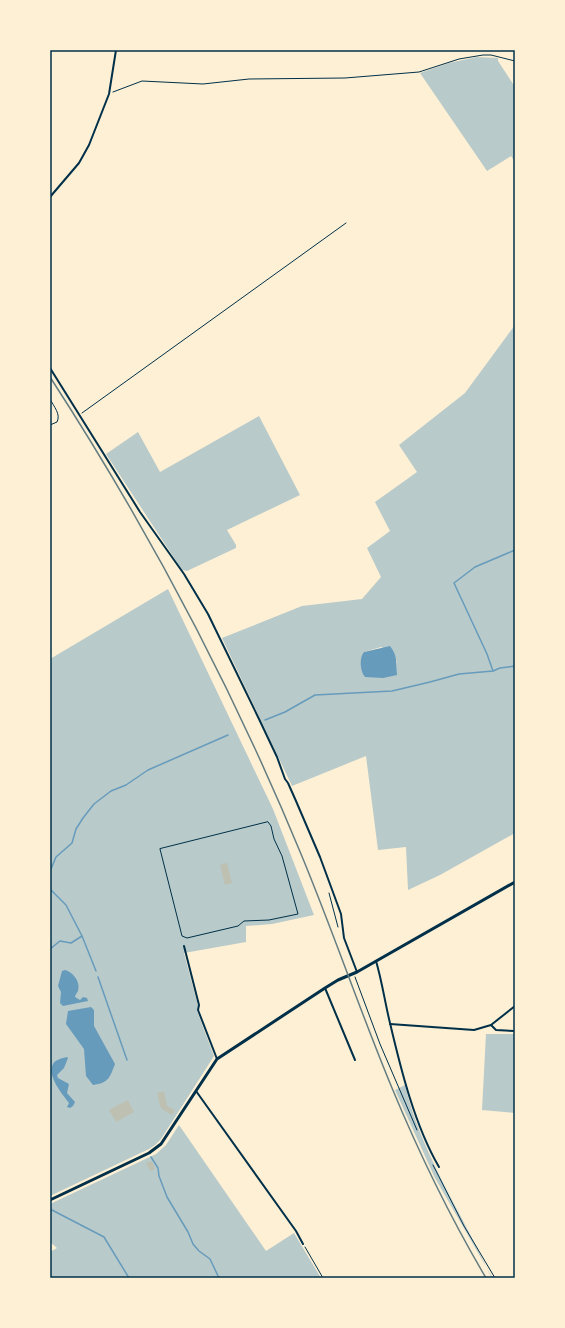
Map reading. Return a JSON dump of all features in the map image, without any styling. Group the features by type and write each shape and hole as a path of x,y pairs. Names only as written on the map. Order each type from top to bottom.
{"street":[{"path":"50,197 79,162 89,145 109,94 116,50"},
{"path":"50,368 140,512 184,574 211,621 277,757 285,779 291,789 320,857 341,914 344,938 357,972"},
{"path":"50,1200 154,1150 168,1135 217,1059 338,980 357,972 515,882"},
{"path":"184,946 199,1005 198,1010 217,1059"},
{"path":"376,961 390,1024 410,1099 427,1145 439,1167"},
{"path":"325,988 354,1060"},
{"path":"390,1024 474,1030 491,1025 515,1006"},
{"path":"491,1025 496,1030 515,1031"},
{"path":"196,1091 292,1226 303,1244"}],"path":[{"path":"109,94 142,81 203,84 249,79 345,78 419,72 459,59 476,56 491,55 515,61"},
{"path":"80,414 346,223"},
{"path":"50,399 58,412 59,418 57,422 50,425"},
{"path":"268,822 271,826 274,839 282,856 298,914 269,920 244,921 238,926 185,938 182,936 160,849 268,822"},
{"path":"327,887 338,927"},
{"path":"355,977 380,1044 404,1101"},
{"path":"442,1183 464,1226 495,1278"},
{"path":"303,1244 323,1278"}],"shaded area":[{"path":"477,57 498,58 498,61 515,87 515,162 511,156 487,171 420,73 449,63"},
{"path":"515,325 515,833 440,875 408,890 406,847 378,850 366,756 292,786 222,638 302,606 362,599 381,577 367,548 390,531 375,502 417,472 399,445 465,393","holes":["381,647 393,651 397,662 396,675 364,652"]},
{"path":"259,416 300,495 227,530 236,545 236,548 187,571 182,570 106,454 138,432 160,472"},
{"path":"168,589 273,809 314,915 272,924 246,926 246,942 184,953 198,1006 197,1011 214,1056 161,1139 155,1145 50,1196 50,659"},
{"path":"486,1034 515,1034 515,1113 482,1110"},
{"path":"405,1085 421,1135 486,1267 435,1178 395,1090"},
{"path":"179,1125 266,1251 294,1233 321,1278 50,1278 50,1252 57,1248 50,1242 50,1204 156,1154 166,1145"}],"water":[{"path":"390,646 395,656 397,675 383,678 365,677 361,664 361,658 364,652"},
{"path":"65,970 76,978 79,988 75,997 80,1000 83,997 87,998 88,1001 63,1006 60,1003 61,992 58,986 62,971"},
{"path":"91,1007 94,1010 94,1026 115,1064 106,1081 93,1085 86,1076 84,1049 66,1024 68,1011"},
{"path":"68,1058 64,1068 57,1075 58,1078 69,1084 67,1093 75,1102 70,1108 67,1107 69,1103 53,1079 51,1069 53,1064 59,1059"}],"building":[{"path":"227,863 232,883 225,885 220,865"},
{"path":"164,1091 167,1106 175,1110 172,1115 160,1106 157,1093"},
{"path":"128,1100 134,1112 116,1122 109,1110"},
{"path":"152,1161 155,1169 150,1171 146,1163"}],"waterway":[{"path":"493,671 487,654 454,583 475,567 515,550"},
{"path":"265,720 285,712 315,695 392,691 459,674 493,671 500,668 515,666"},
{"path":"51,869 56,857 72,843 76,829 83,818 94,804 111,791 126,785 148,770 228,735"},
{"path":"50,869 50,876"},
{"path":"50,889 66,905 82,936 96,971"},
{"path":"50,949 60,941 71,943 82,936"},
{"path":"98,977 127,1060"},
{"path":"151,1157 158,1168 159,1176 167,1197 188,1232 193,1244 199,1251 210,1259 219,1278"},
{"path":"50,1209 104,1237 129,1278"}],"railway":[{"path":"50,377 121,492 154,550 217,670 246,730 301,854 402,1112 424,1161 486,1278"}]}
